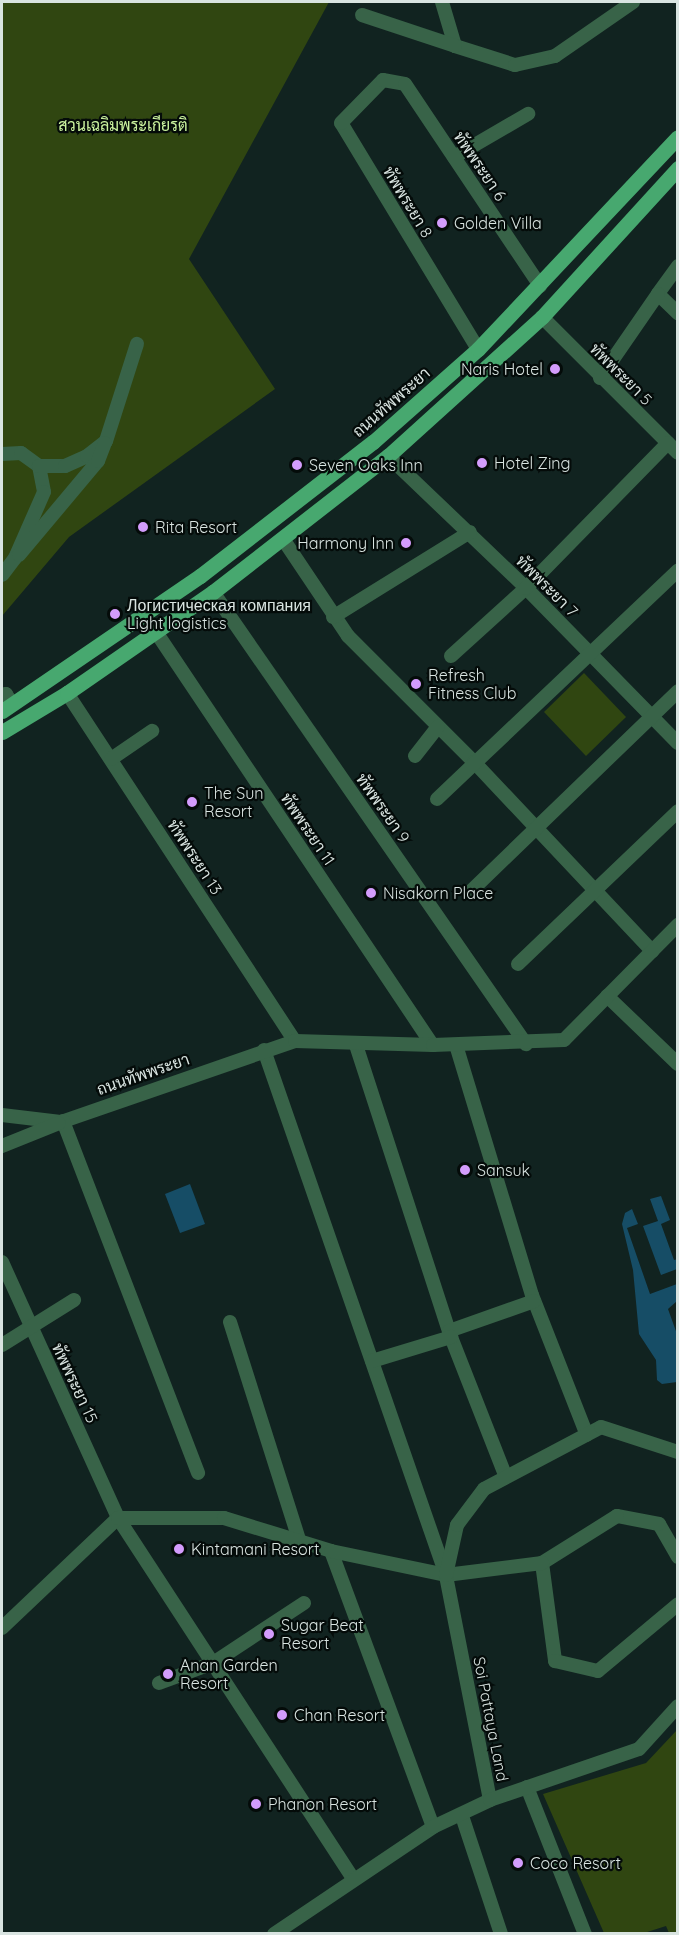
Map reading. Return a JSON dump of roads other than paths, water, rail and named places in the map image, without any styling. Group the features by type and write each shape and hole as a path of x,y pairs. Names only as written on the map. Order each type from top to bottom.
{"main road":[{"name":"ถนนทัพพระยา","path":"5,704 265,529 373,442 478,350 678,137"},
{"path":"2,732 67,693 213,592 388,456 542,317 678,168"}],"street":[{"path":"442,2 455,46"},
{"path":"362,15 515,65 542,62 633,2"},
{"name":"ทัพพระยา 6","path":"382,80 405,84 540,286"},
{"name":"ทัพพระยา 8","path":"382,80 341,123 478,350"},
{"path":"454,158 528,114"},
{"path":"600,378 678,266"},
{"path":"658,294 678,313"},
{"name":"ทัพพระยา 5","path":"542,317 600,378 673,448"},
{"path":"15,558 28,548 98,461 137,344"},
{"path":"2,453 21,453 39,466 65,466 87,456 106,441"},
{"path":"451,657 673,448"},
{"name":"ทัพพระยา 7","path":"388,456 470,532 678,743"},
{"path":"2,575 15,558 44,492 39,466"},
{"path":"333,617 470,532"},
{"path":"283,539 333,617 438,728 474,762 652,951"},
{"path":"437,799 589,652 678,570"},
{"name":"ทัพพระยา 9","path":"213,592 526,1044"},
{"name":"ทัพพระยา 11","path":"156,632 433,1045"},
{"path":"470,892 678,691"},
{"name":"ทัพพระยา 13","path":"67,693 295,1041"},
{"path":"415,756 438,728"},
{"path":"111,759 152,731"},
{"path":"518,964 678,811"},
{"name":"ถนนทัพพระยา","path":"2,1115 62,1122 295,1041 356,1045 456,1045 526,1044 564,1040 678,925"},
{"path":"607,996 678,1064"},
{"path":"356,1045 450,1334 506,1477"},
{"path":"456,1045 534,1301 587,1435"},
{"path":"264,1050 446,1575"},
{"path":"2,1146 62,1122 198,1473"},
{"name":"ทัพพระยา 15","path":"2,1262 118,1518 353,1878"},
{"path":"2,1346 74,1300"},
{"path":"372,1361 534,1301"},
{"path":"230,1322 299,1539"},
{"name":"Soi Pattaya Land","path":"678,1452 601,1427 506,1477 484,1489 457,1525 446,1575 490,1800 639,1749 678,1706"},
{"path":"2,1628 118,1518 224,1518 299,1539 331,1551 446,1575 542,1563 617,1516 659,1524 678,1557"},
{"path":"331,1551 433,1827"},
{"path":"542,1563 555,1661 598,1671 677,1605"},
{"path":"159,1683 213,1663 304,1603"},
{"path":"527,1787 585,1934"},
{"path":"274,1934 353,1878 433,1827 462,1816 490,1800"},
{"path":"462,1816 501,1934"}],"water":[{"path":"190,1184 205,1224 180,1233 165,1194"},
{"path":"661,1196 670,1220 661,1224 674,1260 678,1259 677,1269 661,1275 643,1226 658,1221 650,1199"},
{"path":"632,1209 638,1224 627,1228 650,1294 677,1284 677,1301 668,1309 677,1334 677,1382 662,1384 657,1380 656,1360 639,1334 633,1270 622,1224 625,1213"}],"place":[{"name":"Golden Villa","path":"442,223"},
{"name":"Naris Hotel","path":"555,369"},
{"name":"Hotel Zing","path":"482,463"},
{"name":"Seven Oaks Inn","path":"297,465"},
{"name":"Rita Resort","path":"143,527"},
{"name":"Harmony Inn","path":"406,543"},
{"name":"Логистическая компания Light logistics","path":"115,614"},
{"name":"Refresh Fitness Club","path":"416,684"},
{"name":"The Sun Resort","path":"192,802"},
{"name":"Nisakorn Place","path":"371,893"},
{"name":"Sansuk","path":"465,1170"},
{"name":"Kintamani Resort","path":"179,1549"},
{"name":"Sugar Beat Resort","path":"269,1634"},
{"name":"Anan Garden Resort","path":"168,1674"},
{"name":"Chan Resort","path":"282,1715"},
{"name":"Phanon Resort","path":"256,1804"},
{"name":"Coco Resort","path":"518,1863"}],"park label":[{"name":"สวนเฉลิมพระเกียรติ","path":"123,125"}]}
